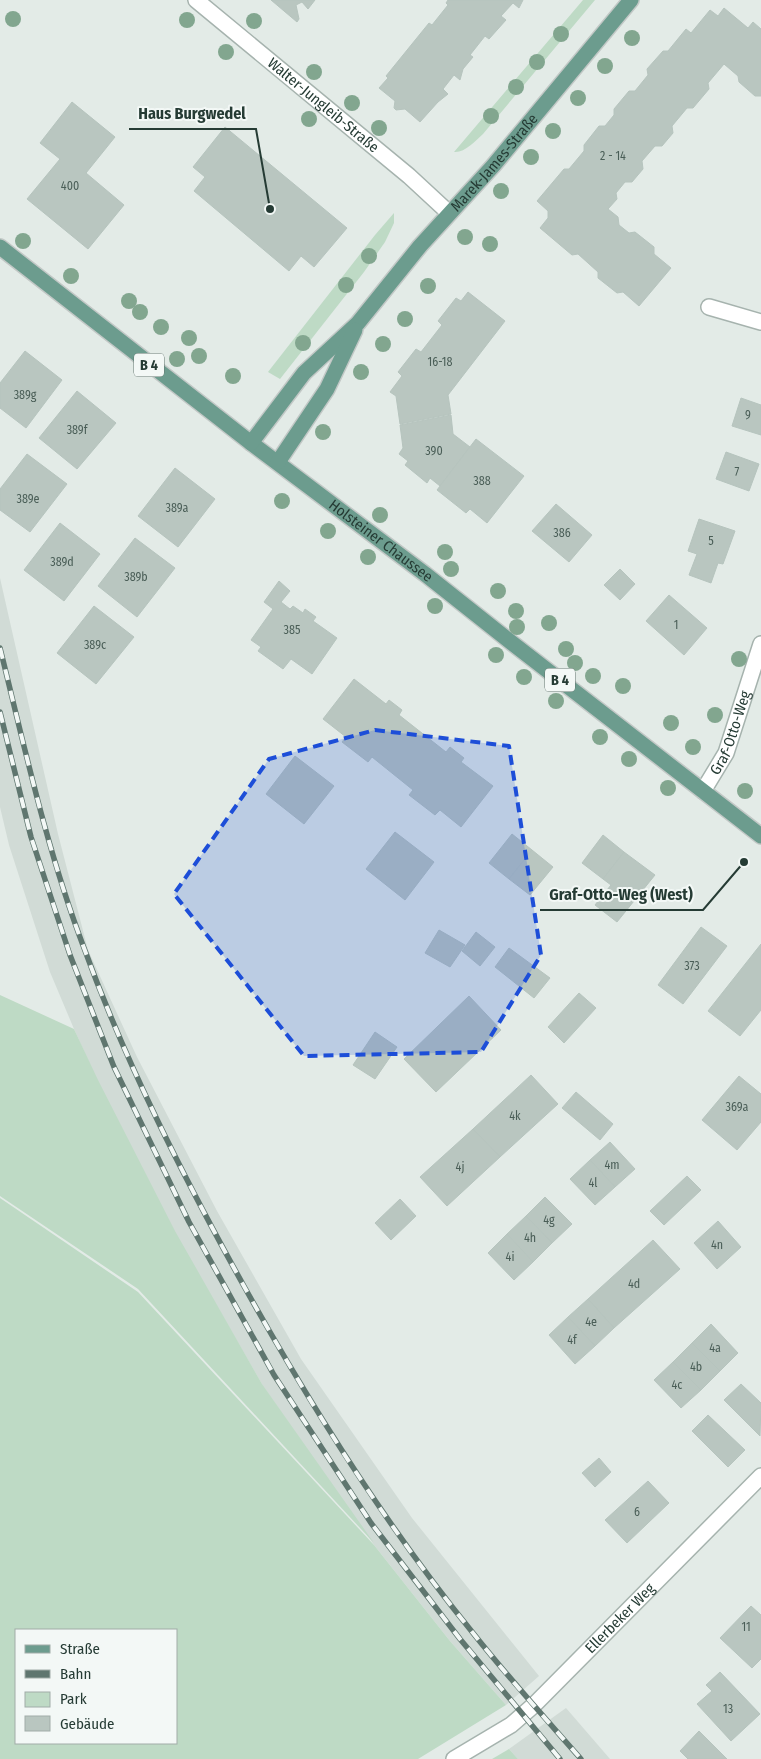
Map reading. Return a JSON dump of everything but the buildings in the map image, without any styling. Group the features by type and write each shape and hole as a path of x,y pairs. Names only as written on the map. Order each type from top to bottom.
{"main road":[{"name":"Marek-James-Straße","path":"251,443 304,373 358,323 397,273 493,166 631,0"},
{"name":"Holsteiner Chaussee","path":"0,247 251,443 425,574 512,644 761,836"},
{"name":"Marek-James-Straße","path":"278,462 327,388 358,323"}],"street":[{"name":"Walter-Jungleib-Straße","path":"196,0 408,176 449,214"},
{"path":"709,307 761,322"},
{"name":"Graf-Otto-Weg","path":"702,791 726,753 761,644"},
{"name":"Ellerbeker Weg","path":"454,1759 510,1725 534,1705 761,1476"}],"highlighted area":[{"path":"375,730 509,746 541,955 481,1052 304,1056 174,894 269,759"}],"shaded area":[{"path":"0,578 58,834 88,950 137,1057 217,1211 301,1359 412,1518 539,1676 506,1705 450,1641 374,1545 263,1386 175,1233 98,1082 74,1029 50,972 9,845 0,807"},
{"path":"566,1708 610,1759 518,1759 509,1749"}],"green space":[{"path":"583,0 595,0 483,134 466,149 454,152"},
{"path":"394,213 394,223 385,242 364,272 280,379 268,372 375,235"},
{"path":"0,995 74,1029 175,1231 262,1384 374,1543 138,1289 0,1196"},
{"path":"0,1198 138,1292 374,1545 450,1641 506,1705 418,1759 0,1759"},
{"path":"509,1749 518,1759 492,1759"}],"railway":[{"path":"0,648 48,837 84,948 138,1078 200,1205 270,1333 324,1422 380,1508 410,1551 473,1633 512,1681 581,1759"},
{"path":"0,712 31,837 70,955 114,1067 189,1222 274,1375 371,1523 460,1639 560,1759"}],"place":[{"name":"Haus Burgwedel","path":"270,209"},
{"name":"Graf-Otto-Weg (West)","path":"744,862"}]}
